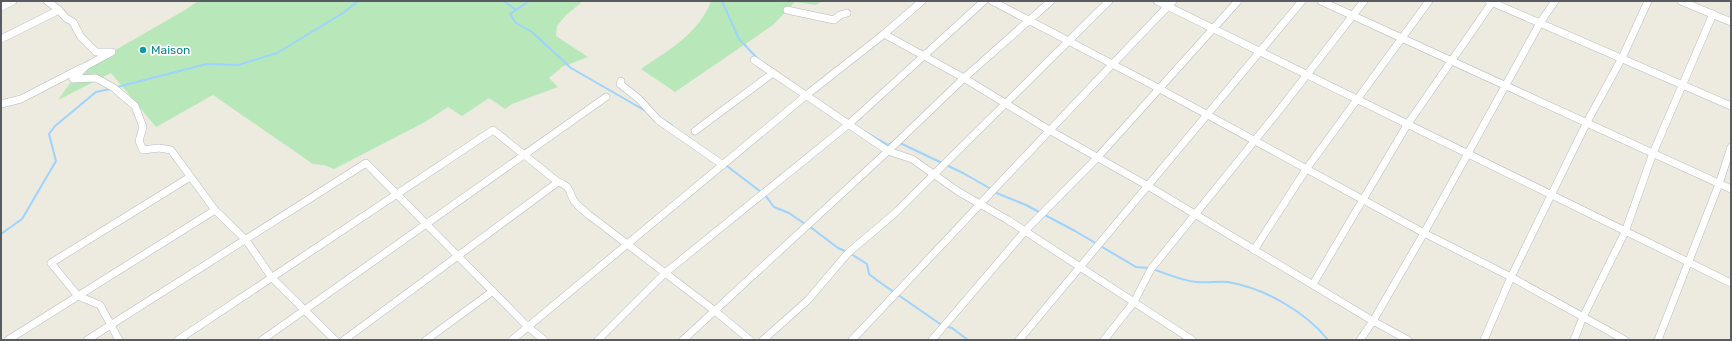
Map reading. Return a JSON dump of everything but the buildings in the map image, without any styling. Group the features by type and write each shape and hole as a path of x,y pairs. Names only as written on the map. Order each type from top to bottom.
{"street":[{"path":"1,7 13,1"},
{"path":"1,104 21,99 112,52 96,52 82,37 73,22 46,1"},
{"path":"512,340 807,95 884,34 922,1"},
{"path":"598,340 665,273 849,124 984,1"},
{"path":"992,1 1160,89 1424,233 1511,276 1625,340"},
{"path":"683,340 888,151 964,78 1051,1"},
{"path":"763,340 808,300 848,253 894,214 1109,1"},
{"path":"1157,1 1731,283"},
{"path":"852,340 1049,130 1173,1"},
{"path":"932,340 1025,231 1097,158 1238,1"},
{"path":"1019,340 1302,1"},
{"path":"1321,1 1731,189"},
{"path":"1104,340 1134,302 1151,269 1281,108 1364,1"},
{"path":"1254,250 1307,168 1429,1"},
{"path":"1313,284 1407,125 1492,1 1731,106"},
{"path":"1360,340 1373,321 1424,233 1540,23 1555,1"},
{"path":"1484,340 1511,276 1587,122 1622,58 1648,1"},
{"path":"1681,1 1731,22"},
{"path":"1,39 59,10"},
{"path":"787,10 834,20 840,14 847,13"},
{"path":"1574,340 1583,317 1625,232 1653,153 1713,14"},
{"path":"884,34 1006,102 1049,130 1148,186 1373,321 1408,340"},
{"path":"754,60 888,151 912,159 959,192 1025,231 1192,340"},
{"path":"86,66 73,79 96,78 121,94 135,106 143,127 139,141 143,150 158,148 171,150 190,178 215,210 246,240 272,278 335,340"},
{"path":"695,131 773,73"},
{"path":"621,81 620,84 644,104 658,120 723,165"},
{"path":"262,340 606,97"},
{"path":"178,340 493,130 524,156 558,182 564,184 570,189 574,201 589,215 715,311 750,340"},
{"path":"1658,340 1719,184 1731,147"},
{"path":"87,340 366,163 528,327 544,340"},
{"path":"119,340 100,305 78,296 52,263 190,178"},
{"path":"344,340 558,182"},
{"path":"8,340 215,210"},
{"path":"426,340 493,291"}],"green space":[{"path":"198,1 580,1 581,3 566,15 557,26 556,36 588,57 562,67 549,78 558,87 512,104 505,109 489,98 462,116 448,107 425,122 334,169 324,165 313,164 213,95 156,127 111,73 58,100 73,79 112,52"},
{"path":"711,1 822,1 816,5 795,2 773,25 675,92 641,69 672,48 691,32 699,23"}],"waterway":[{"path":"117,87 207,64 238,65 277,53 343,13 358,1"},
{"path":"504,1 516,10"},
{"path":"516,10 529,1"},
{"path":"722,1 739,39 758,59"},
{"path":"516,10 510,14 516,23 532,32 571,68 644,110"},
{"path":"1,234 22,219 56,161 49,134 55,126 96,92 110,89"},
{"path":"662,119 672,125"},
{"path":"864,131 888,145 893,142"},
{"path":"900,143 963,173 991,189"},
{"path":"727,166 761,192"},
{"path":"994,192 1026,205 1075,231 1136,267 1149,268"},
{"path":"765,195 774,207 789,213 805,224"},
{"path":"809,226 838,248 847,252"},
{"path":"851,254 867,264 869,274 878,281 943,326 952,328 968,340"},
{"path":"1153,269 1186,280 1201,282 1228,282 1256,290 1296,311 1308,320 1328,340"}],"place":[{"name":"Maison","path":"143,50"}]}
